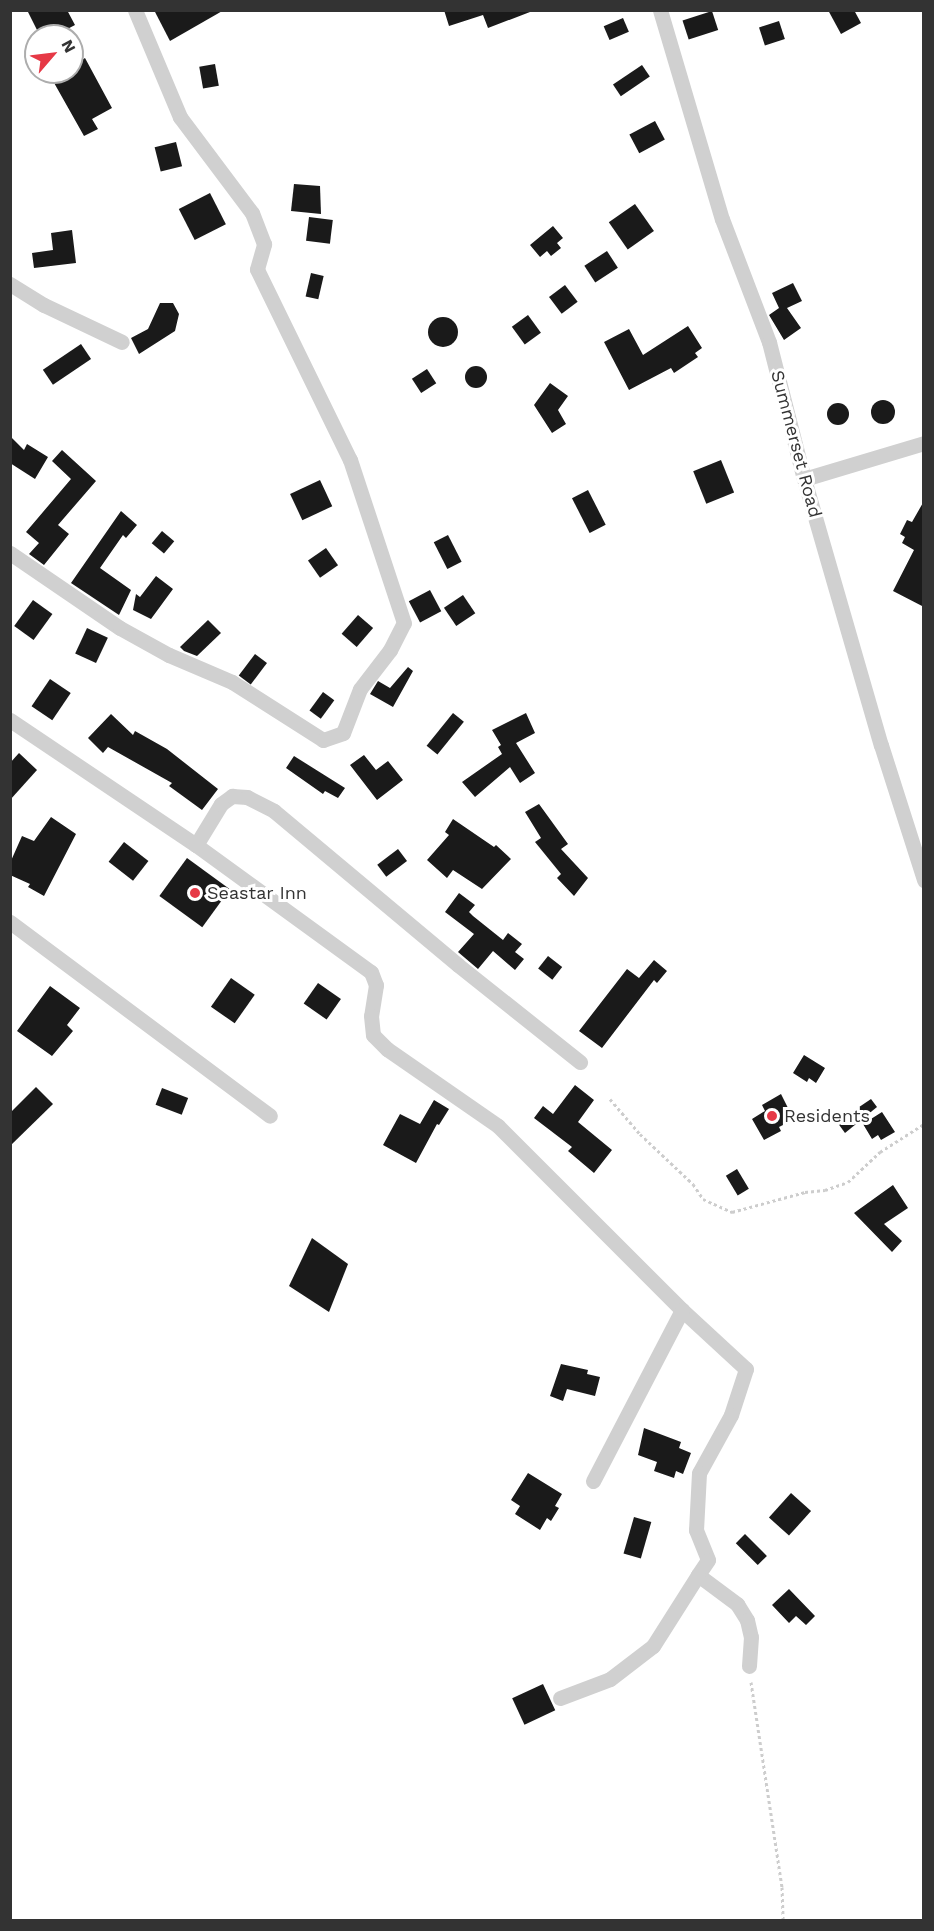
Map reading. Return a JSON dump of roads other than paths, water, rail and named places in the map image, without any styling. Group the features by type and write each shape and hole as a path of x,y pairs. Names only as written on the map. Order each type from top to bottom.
{"street":[{"path":"10,553 120,628 169,655 232,682 323,740 343,733 360,688 390,650 404,622 350,460 257,269 264,244 252,213 180,117 135,10"},
{"name":"Summerset Road","path":"660,10 722,219 769,342 804,479 881,745 924,880"},
{"path":"10,284 44,305 122,342"},
{"path":"804,479 924,443"},
{"path":"10,720 196,845 371,972 376,985 371,1016 373,1035 387,1049 498,1126 682,1310 746,1369 731,1415 699,1473 696,1530 708,1560 653,1646 610,1680 560,1698"},
{"path":"196,845 221,804 232,796 246,796 274,811 458,965 580,1062"},
{"path":"10,922 270,1116"},
{"path":"593,1482 682,1310"},
{"path":"698,1575 743,1612 751,1637 749,1666"}],"place":[{"name":"Seastar Inn","path":"195,893"},
{"name":"Residents","path":"772,1116"}]}
